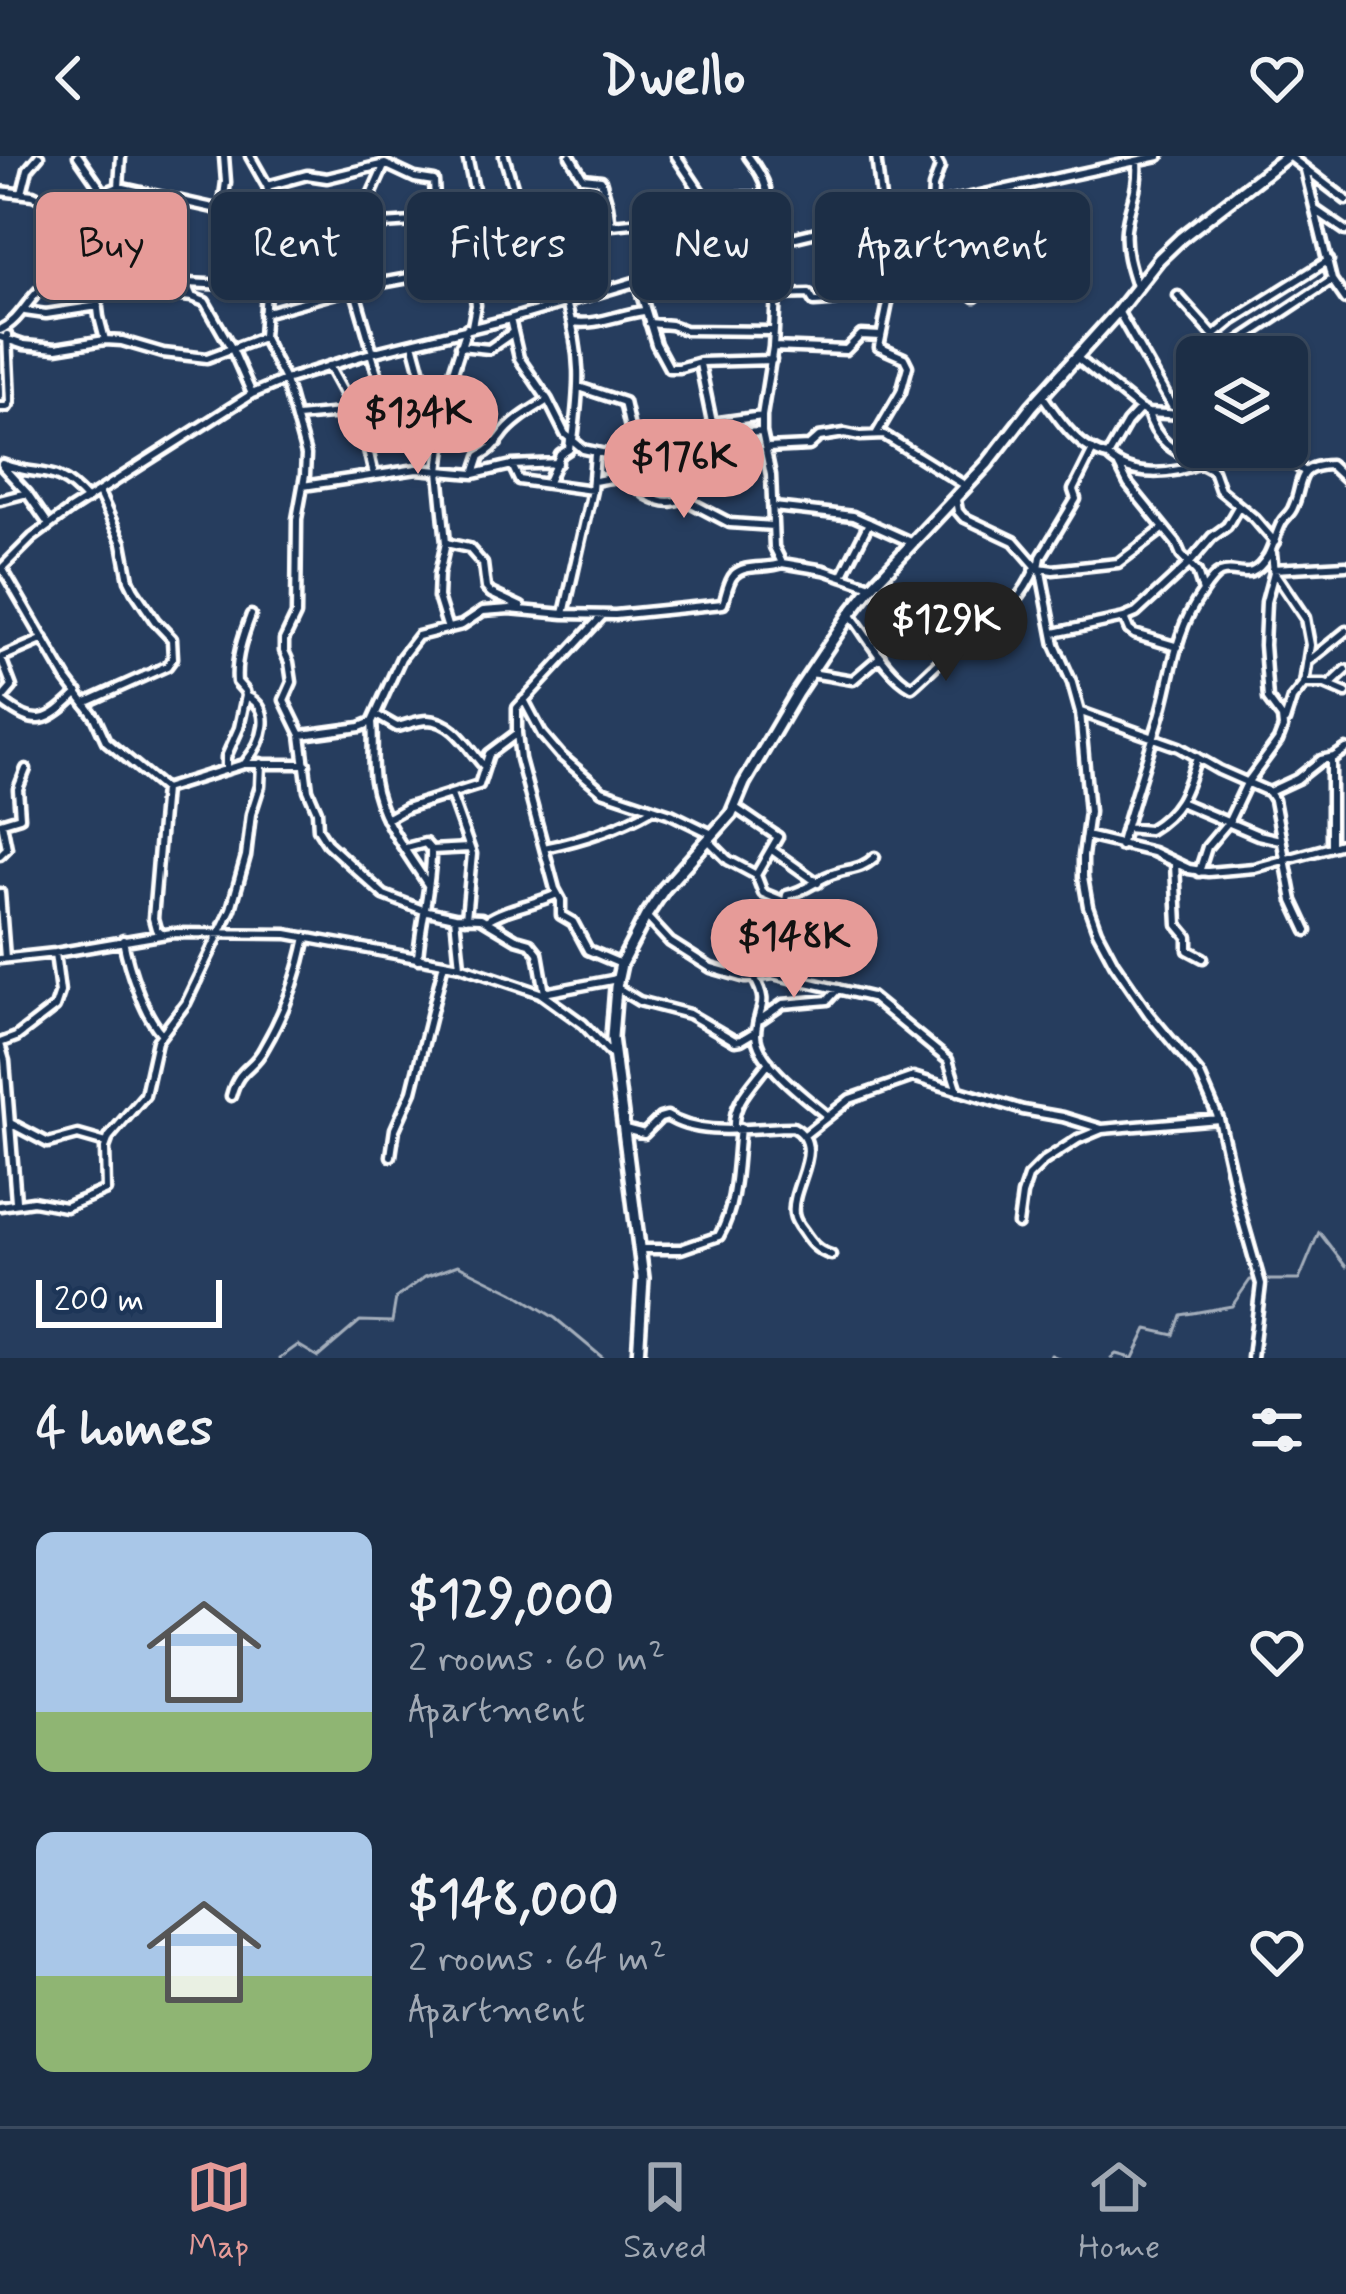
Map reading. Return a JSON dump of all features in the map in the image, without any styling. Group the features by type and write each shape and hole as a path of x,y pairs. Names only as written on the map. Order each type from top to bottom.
{"street":[{"path":"22,193 28,169 39,156"},
{"path":"78,156 103,192 118,187 140,192"},
{"path":"119,192 122,156"},
{"path":"224,156 224,192"},
{"path":"250,156 268,192"},
{"path":"467,156 475,192"},
{"path":"505,156 530,233 632,223"},
{"path":"570,156 584,178 599,179 604,186 610,225"},
{"path":"676,156 700,192"},
{"path":"748,156 767,192"},
{"path":"876,156 880,192"},
{"path":"933,192 940,167 934,156"},
{"path":"997,192 1160,156"},
{"path":"638,1358 643,1278 612,1037 621,964 646,916 734,807 756,761 872,586 966,486 1181,238 1288,156 1346,200"},
{"path":"1136,286 1126,229 1136,194 1137,162"},
{"path":"266,186 385,164 434,181 435,192"},
{"path":"372,192 385,164"},
{"path":"1305,170 1332,280 1346,300"},
{"path":"0,191 36,197"},
{"path":"1314,208 1346,231"},
{"path":"1178,296 1214,336 1329,260"},
{"path":"1337,288 1346,279"},
{"path":"1253,336 1332,280"},
{"path":"164,789 106,741 97,719 67,680 1,569 49,525 252,394 372,353 632,282"},
{"path":"192,297 188,283 211,284"},
{"path":"791,295 809,294 814,302 841,300"},
{"path":"0,407 10,402 3,333 36,295"},
{"path":"187,296 205,302 252,394"},
{"path":"97,300 105,340"},
{"path":"265,300 263,338 285,380 306,454 298,508 296,615 284,640 292,680 284,700 301,735 316,824 327,843 377,890 423,910 486,921 535,946 542,993"},
{"path":"264,313 311,300"},
{"path":"358,300 386,403"},
{"path":"448,629 438,597 446,543 440,471 450,381 475,300"},
{"path":"642,300 669,368 772,360"},
{"path":"776,300 762,432 774,548 782,563"},
{"path":"876,435 901,392 908,366 904,358 880,348 888,300"},
{"path":"548,482 572,441 579,387 578,353 566,302"},
{"path":"24,311 46,314 98,306"},
{"path":"572,322 590,325 645,311"},
{"path":"1118,311 1176,409"},
{"path":"510,319 519,358 572,441 595,453 762,432"},
{"path":"649,323 685,330 774,331"},
{"path":"460,346 487,349 513,332"},
{"path":"3,333 24,345 56,348 122,341 143,349 207,358 263,338"},
{"path":"773,347 845,350 861,335 881,336"},
{"path":"413,343 429,401"},
{"path":"1076,357 1144,411 1157,436 1176,450"},
{"path":"700,362 715,437"},
{"path":"329,366 364,434 374,475"},
{"path":"579,387 624,402 635,450"},
{"path":"297,417 352,412 418,392 429,401"},
{"path":"1042,395 1058,418 1119,466 1201,580 1203,591"},
{"path":"429,401 440,397 448,403"},
{"path":"474,474 480,456 496,447 520,418 548,400"},
{"path":"1108,456 1127,423 1144,411 1176,414"},
{"path":"712,423 762,416"},
{"path":"765,448 809,446 819,437 845,433 876,435 893,440 966,486"},
{"path":"444,438 497,443"},
{"path":"512,465 518,479 593,486 624,478 666,504 682,498 700,467 700,440"},
{"path":"850,614 906,686 914,686 968,636 1011,608 1023,593 1076,499 1073,490 1093,450"},
{"path":"564,614 593,486 595,453"},
{"path":"303,486 417,469 474,474 512,465 558,463"},
{"path":"1,464 58,475 87,500"},
{"path":"1,464 49,525"},
{"path":"1120,846 1186,618 1220,573 1252,572 1265,560 1294,506 1305,472 1330,465 1346,480"},
{"path":"1119,466 1175,472 1186,468"},
{"path":"1209,468 1220,490 1254,518 1273,546 1264,644 1268,699 1284,724"},
{"path":"1300,468 1305,472"},
{"path":"0,500 27,493"},
{"path":"85,703 167,666 173,658 172,639 154,621 130,580 122,543 99,493"},
{"path":"956,496 963,517 1014,542 1038,567 1055,645 1080,712 1089,812 1083,877 1088,906 1114,963 1200,1076 1219,1119 1260,1280 1252,1358"},
{"path":"682,498 730,523 773,526"},
{"path":"773,507 835,512 914,543"},
{"path":"1054,633 1136,613 1227,526 1238,507"},
{"path":"842,576 869,523"},
{"path":"1038,567 1053,570 1118,563 1163,529"},
{"path":"446,543 470,548 483,565 486,588 528,611"},
{"path":"428,885 386,819 373,775 375,719 409,646 425,633 462,625 483,611 602,615 720,606 738,571 775,568 782,563 872,586"},
{"path":"1274,570 1346,565"},
{"path":"1199,872 1207,847 1229,821 1247,783 1278,741 1292,699 1304,685 1310,648 1305,618 1274,570"},
{"path":"226,770 246,696 236,671 251,615"},
{"path":"602,615 516,710 517,733 561,915 573,922 589,950 621,964"},
{"path":"1124,618 1134,634 1178,647"},
{"path":"1307,662 1346,631"},
{"path":"44,639 0,658 12,682 0,701 40,721 51,718 78,693"},
{"path":"811,673 853,680 881,656"},
{"path":"1329,685 1346,670"},
{"path":"1304,685 1329,685 1346,693"},
{"path":"244,764 256,749 263,708 246,696"},
{"path":"524,700 544,737 602,791 671,814 710,837 728,860 756,875 764,893 785,902"},
{"path":"1080,712 1153,738 1268,793 1274,800 1292,901 1307,931"},
{"path":"301,735 359,728 375,719 397,727 431,720 459,734 483,765"},
{"path":"386,819 479,785 491,752 517,733"},
{"path":"0,1205 33,1201 64,1207 103,1193 107,1186 106,1143 145,1095 161,1033 186,1004 221,933 247,852 260,786 256,749"},
{"path":"1268,793 1346,749"},
{"path":"1125,827 1151,829 1170,815 1197,757"},
{"path":"1331,758 1331,846"},
{"path":"164,789 244,764 306,764"},
{"path":"0,855 8,848 1,823 20,818 18,789 26,769"},
{"path":"162,934 153,918 164,789"},
{"path":"451,795 472,861 466,918"},
{"path":"1180,802 1280,841"},
{"path":"734,807 777,836 756,875"},
{"path":"544,848 590,838 652,809"},
{"path":"1086,836 1153,852 1199,872 1254,868 1346,844"},
{"path":"406,848 426,843 430,850 418,959"},
{"path":"430,850 470,848"},
{"path":"772,850 818,883"},
{"path":"826,1116 758,1047 757,1026 764,1003 754,977 783,916 787,895 805,891 831,874 862,868 875,857"},
{"path":"1175,864 1178,925 1188,937 1188,950 1203,958"},
{"path":"0,892 2,959 162,934 286,934 460,965 542,993 584,1024 614,1057"},
{"path":"486,921 557,894"},
{"path":"646,916 670,942 699,962 741,977 772,974 871,997 948,1060 958,1091"},
{"path":"455,917 460,965"},
{"path":"231,1096 236,1078 260,1057 279,1021 307,938"},
{"path":"123,940 150,1018 161,1033"},
{"path":"16,1202 0,1044 55,1006 61,992 55,953"},
{"path":"391,1156 444,963"},
{"path":"542,993 616,983 639,1001 689,1014 736,1041 778,1005 828,1000 838,989"},
{"path":"639,1249 681,1249 719,1236 732,1196 736,1107 769,1062"},
{"path":"805,1135 863,1093 913,1077 1102,1129 1219,1119"},
{"path":"625,1129 644,1134 668,1116 684,1125 793,1127 805,1135 808,1149 794,1218 813,1246 831,1255"},
{"path":"6,1119 48,1143 78,1135 106,1143"},
{"path":"1018,1224 1028,1177 1059,1150 1102,1129"}],"waterway":[{"path":"1133,1358 1147,1329 1174,1335 1181,1315 1232,1306 1250,1280 1299,1280 1319,1232 1346,1267"},
{"path":"280,1358 298,1345 318,1357 360,1321 392,1322 396,1298 425,1277 458,1265 555,1318 603,1358"},
{"path":"1111,1358 1116,1354 1131,1358"},
{"path":"1050,1358 1058,1358"}]}
